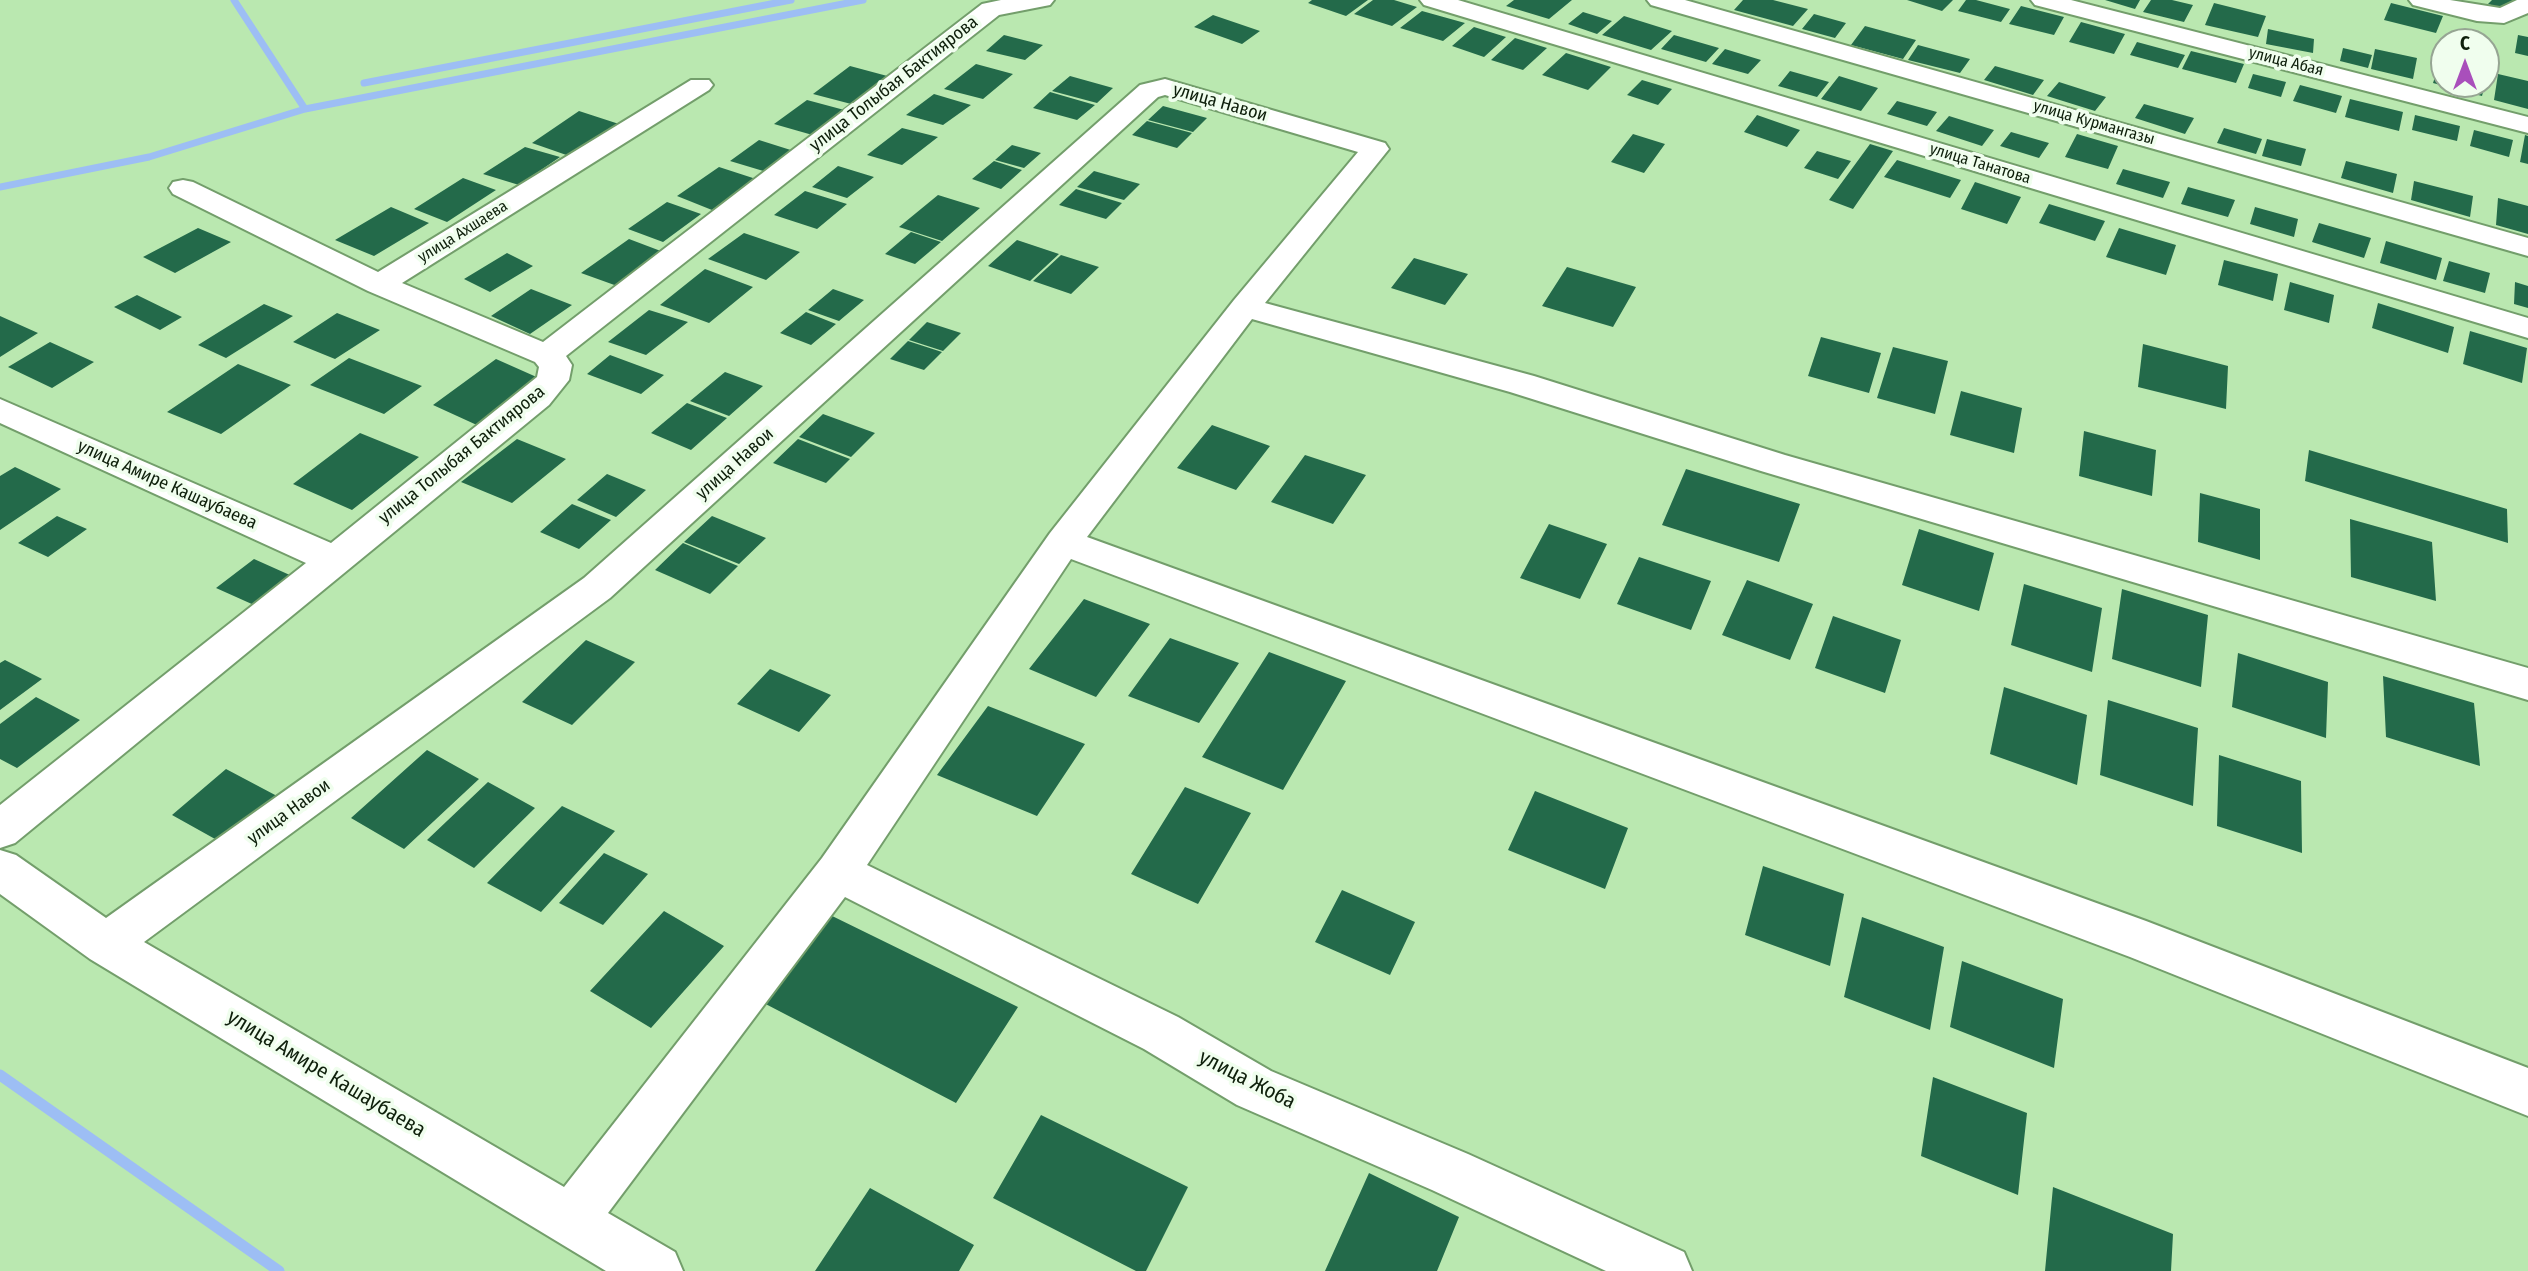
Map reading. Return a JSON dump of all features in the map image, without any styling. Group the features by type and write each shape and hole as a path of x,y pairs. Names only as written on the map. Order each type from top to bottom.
{"street":[{"name":"улица Толыбая Бактиярова","path":"0,830 537,397 553,380 556,365 546,355 991,9 1042,0"},
{"name":"улица Танатова","path":"1432,0 2528,328"},
{"name":"улица Курмангазы","path":"1659,0 2528,247"},
{"name":"улица Абая","path":"2043,0 2528,125"},
{"path":"2421,0 2477,14 2504,16 2528,4"},
{"name":"улица Ахшаева","path":"379,284 700,85"},
{"name":"улица Навои","path":"107,944 597,588 1149,91 1165,87 1180,90 1375,149 1245,307"},
{"path":"183,188 379,284 546,355"},
{"path":"572,1219 838,872 1063,542 1245,307 1521,384 1773,463 2528,684"},
{"name":"улица Амире Кашаубаева","path":"0,410 334,559"},
{"path":"1063,542 2146,942 2528,1093"},
{"name":"улица Амире Кашаубаева","path":"0,869 107,944 656,1271"},
{"name":"улица Жоба","path":"838,872 1161,1033 1254,1088 1450,1172 1665,1271"}],"building":[{"path":"1312,0 1368,0 1346,16 1308,3"},
{"path":"1373,0 1394,0 1417,7 1392,26 1354,14"},
{"path":"1514,0 1572,0 1549,19 1506,6"},
{"path":"1743,0 1773,0 1808,9 1793,26 1734,10"},
{"path":"1907,0 1953,0 1942,11"},
{"path":"1966,0 2010,9 2001,22 1958,11"},
{"path":"2105,0 2140,0 2135,9"},
{"path":"2151,0 2172,0 2193,5 2184,22 2143,12"},
{"path":"2492,0 2522,0 2511,11 2488,4"},
{"path":"2214,3 2266,16 2258,37 2205,25"},
{"path":"2391,3 2443,16 2438,28 2430,28 2430,32 2384,20"},
{"path":"2021,6 2064,17 2054,35 2009,24"},
{"path":"1422,11 1465,23 1443,41 1400,28"},
{"path":"1583,12 1612,21 1597,34 1568,24"},
{"path":"1814,14 1846,23 1835,38 1802,29"},
{"path":"1213,15 1260,31 1242,44 1194,27"},
{"path":"1624,16 1672,31 1651,50 1602,35"},
{"path":"2081,22 2125,34 2114,54 2069,42"},
{"path":"1865,26 1916,40 1903,59 1851,45"},
{"path":"1474,27 1506,37 1484,57 1452,46"},
{"path":"2268,29 2314,39 2313,53 2266,44"},
{"path":"1004,35 1043,45 1025,60 986,51"},
{"path":"1674,35 1719,48 1706,62 1661,49"},
{"path":"2518,35 2528,37 2528,56 2515,53"},
{"path":"1515,38 1547,48 1523,70 1491,60"},
{"path":"2137,42 2185,55 2178,68 2130,55"},
{"path":"1918,45 1970,59 1960,73 1908,60"},
{"path":"2343,48 2372,55 2368,68 2340,61"},
{"path":"1725,49 1761,60 1748,74 1712,64"},
{"path":"2375,49 2417,58 2413,79 2371,69"},
{"path":"2191,51 2244,64 2236,83 2182,69"},
{"path":"1566,53 1611,67 1588,90 1542,75"},
{"path":"976,64 1013,74 983,99 944,89"},
{"path":"850,66 891,77 855,105 813,94"},
{"path":"1995,66 2044,80 2033,95 1984,80"},
{"path":"1790,71 1829,82 1817,97 1778,86"},
{"path":"2253,74 2286,82 2281,97 2248,88"},
{"path":"2500,74 2528,81 2528,109 2494,100 2500,98"},
{"path":"1070,76 1113,88 1097,103 1052,91"},
{"path":"1839,76 1878,88 1861,111 1821,99"},
{"path":"1642,80 1672,89 1658,105 1627,95"},
{"path":"2059,82 2106,97 2095,111 2047,96"},
{"path":"2300,85 2342,96 2336,113 2293,101"},
{"path":"1050,92 1095,105 1077,120 1033,108"},
{"path":"934,94 971,105 943,125 906,115"},
{"path":"2350,99 2403,112 2399,131 2345,117"},
{"path":"807,100 848,111 816,136 774,124"},
{"path":"1897,101 1937,112 1927,126 1887,114"},
{"path":"2144,104 2194,118 2185,134 2135,118"},
{"path":"1163,106 1207,118 1193,132 1148,120"},
{"path":"579,111 622,125 575,158 532,143"},
{"path":"1757,115 1800,130 1787,147 1744,132"},
{"path":"2415,115 2460,126 2457,141 2412,130"},
{"path":"1949,116 1994,130 1982,146 1936,131"},
{"path":"1147,121 1192,133 1177,148 1132,135"},
{"path":"902,128 938,137 902,165 867,155"},
{"path":"2224,128 2262,139 2256,154 2217,143"},
{"path":"2474,130 2513,140 2509,157 2470,146"},
{"path":"2011,132 2049,143 2039,158 2000,146"},
{"path":"1633,134 1665,144 1644,173 1611,162"},
{"path":"2077,134 2118,146 2108,169 2065,157"},
{"path":"2525,135 2528,136 2528,164 2520,162"},
{"path":"2267,139 2306,149 2301,166 2262,156"},
{"path":"759,140 797,152 770,173 730,161"},
{"path":"1870,144 1893,151 1853,209 1829,200"},
{"path":"1012,145 1041,153 1024,168 995,160"},
{"path":"525,147 560,157 519,185 483,174"},
{"path":"1817,151 1851,161 1838,179 1804,168"},
{"path":"1897,160 1961,180 1950,198 1884,177"},
{"path":"994,161 1022,170 1001,189 972,179"},
{"path":"2346,161 2397,174 2393,193 2341,178"},
{"path":"838,166 874,177 847,198 812,187"},
{"path":"719,167 756,179 712,210 677,196"},
{"path":"2123,169 2170,182 2163,198 2116,184"},
{"path":"1094,171 1140,184 1124,200 1077,187"},
{"path":"463,178 496,190 447,222 414,209"},
{"path":"2414,181 2473,196 2470,217 2411,200"},
{"path":"1975,182 2021,197 2007,224 1961,209"},
{"path":"2188,187 2235,200 2228,217 2181,204"},
{"path":"1076,189 1122,203 1106,219 1059,205"},
{"path":"805,191 847,204 817,229 774,215"},
{"path":"938,195 980,208 942,241 899,227"},
{"path":"2498,198 2528,206 2528,234 2496,225"},
{"path":"667,202 701,214 663,242 628,229"},
{"path":"2049,204 2105,221 2095,241 2039,223"},
{"path":"391,207 429,223 374,256 335,240"},
{"path":"2255,207 2298,219 2294,237 2250,224"},
{"path":"2319,223 2371,238 2364,258 2312,242"},
{"path":"198,228 231,242 175,273 143,257"},
{"path":"2119,228 2176,245 2166,275 2106,257"},
{"path":"911,232 941,242 915,264 885,254"},
{"path":"744,233 800,252 766,280 708,259"},
{"path":"629,239 666,253 620,287 581,273"},
{"path":"1017,240 1059,254 1030,281 988,266"},
{"path":"2386,241 2442,258 2436,280 2380,263"},
{"path":"507,253 533,266 490,292 464,279"},
{"path":"1061,255 1099,267 1071,294 1033,281"},
{"path":"1414,258 1468,274 1445,305 1391,288"},
{"path":"2224,260 2278,274 2273,301 2218,285"},
{"path":"2449,261 2490,273 2485,293 2443,281"},
{"path":"1567,267 1636,287 1613,327 1542,306"},
{"path":"705,269 753,287 709,323 660,305"},
{"path":"2290,282 2334,295 2329,323 2284,310"},
{"path":"2515,282 2528,286 2528,308 2514,304"},
{"path":"531,289 572,305 530,334 491,316"},
{"path":"833,289 864,300 839,321 808,310"},
{"path":"137,295 182,317 160,330 114,307"},
{"path":"2378,303 2454,327 2448,353 2372,328"},
{"path":"264,304 293,316 226,358 198,345"},
{"path":"649,310 688,322 646,355 608,342"},
{"path":"806,312 836,324 811,345 780,333"},
{"path":"337,313 380,330 335,359 293,342"},
{"path":"0,316 38,333 0,357"},
{"path":"927,322 961,333 943,351 909,340"},
{"path":"2470,331 2527,348 2522,383 2463,364"},
{"path":"1821,337 1881,353 1869,393 1808,376"},
{"path":"908,341 942,352 924,370 890,359"},
{"path":"50,342 94,362 52,388 8,367"},
{"path":"2143,344 2228,366 2226,409 2138,387"},
{"path":"1893,347 1948,361 1935,414 1877,398"},
{"path":"610,355 664,375 641,394 587,374"},
{"path":"349,358 422,386 384,414 310,385"},
{"path":"496,359 541,379 479,426 433,405"},
{"path":"238,364 291,385 221,434 167,412"},
{"path":"725,372 763,386 729,416 690,401"},
{"path":"1961,391 2022,408 2014,453 1950,435"},
{"path":"687,403 727,418 691,450 651,433"},
{"path":"823,414 875,433 851,457 799,437"},
{"path":"1212,425 1270,446 1236,490 1177,468"},
{"path":"2084,431 2156,450 2152,496 2079,476"},
{"path":"360,433 419,457 352,510 293,484"},
{"path":"517,439 566,459 512,503 461,482"},
{"path":"798,439 850,459 826,483 773,463"},
{"path":"2309,450 2507,509 2508,543 2305,481"},
{"path":"1305,455 1366,475 1333,524 1271,502"},
{"path":"15,467 61,489 0,530 0,476"},
{"path":"1686,469 1800,504 1779,562 1662,525"},
{"path":"607,474 646,490 616,517 577,500"},
{"path":"2200,493 2260,509 2260,560 2198,542"},
{"path":"572,504 611,520 579,549 540,532"},
{"path":"57,516 87,529 48,557 18,543"},
{"path":"712,516 766,538 739,564 684,542"},
{"path":"2350,519 2432,542 2436,601 2351,577"},
{"path":"1549,524 1607,544 1580,599 1520,578"},
{"path":"1919,529 1994,553 1979,611 1902,585"},
{"path":"683,543 738,566 710,594 655,570"},
{"path":"1639,557 1711,581 1691,630 1617,604"},
{"path":"254,559 292,576 254,605 216,588"},
{"path":"1747,580 1813,604 1790,660 1722,635"},
{"path":"2024,584 2102,608 2092,672 2011,645"},
{"path":"2122,589 2208,615 2201,687 2112,659"},
{"path":"1084,599 1150,624 1096,697 1029,669"},
{"path":"1833,616 1901,640 1885,693 1815,668"},
{"path":"1170,638 1239,663 1199,723 1128,696"},
{"path":"586,640 635,662 572,725 522,702"},
{"path":"1269,652 1346,681 1283,790 1202,757"},
{"path":"2238,653 2328,682 2326,738 2232,707"},
{"path":"5,660 42,679 0,710 0,663"},
{"path":"770,669 831,695 799,732 737,704"},
{"path":"2383,676 2474,703 2480,766 2386,737"},
{"path":"2004,687 2087,715 2077,785 1990,754"},
{"path":"36,697 80,720 17,768 0,759 0,724"},
{"path":"2108,700 2198,728 2193,806 2100,775"},
{"path":"988,706 1085,744 1037,816 937,775"},
{"path":"427,750 479,779 404,849 351,818"},
{"path":"2219,755 2301,781 2302,853 2217,826"},
{"path":"226,769 277,796 224,844 172,815"},
{"path":"488,782 535,808 474,868 427,840"},
{"path":"1185,787 1251,813 1198,904 1131,874"},
{"path":"1535,791 1628,828 1605,889 1508,850"},
{"path":"562,806 615,831 541,912 487,883"},
{"path":"604,853 648,874 603,925 559,903"},
{"path":"1763,866 1844,894 1830,966 1745,935"},
{"path":"1342,890 1415,922 1390,975 1315,942"},
{"path":"664,911 724,946 651,1028 590,991"},
{"path":"824,912 1018,1007 956,1103 756,999"},
{"path":"1862,917 1944,947 1930,1030 1844,997"},
{"path":"1962,961 2063,999 2054,1068 1950,1027"},
{"path":"1933,1077 2027,1113 2018,1195 1921,1156"},
{"path":"1041,1115 1188,1187 1146,1271 1136,1271 993,1198"},
{"path":"1369,1173 1459,1217 1437,1271 1325,1271"},
{"path":"2053,1187 2173,1234 2171,1271 2045,1271"},
{"path":"870,1188 974,1245 959,1271 815,1271"}],"waterway":[{"path":"234,0 305,109"},
{"path":"364,83 791,0"},
{"path":"305,109 863,0"},
{"path":"0,187 149,157 305,109"},
{"path":"0,1075 279,1271"}]}
